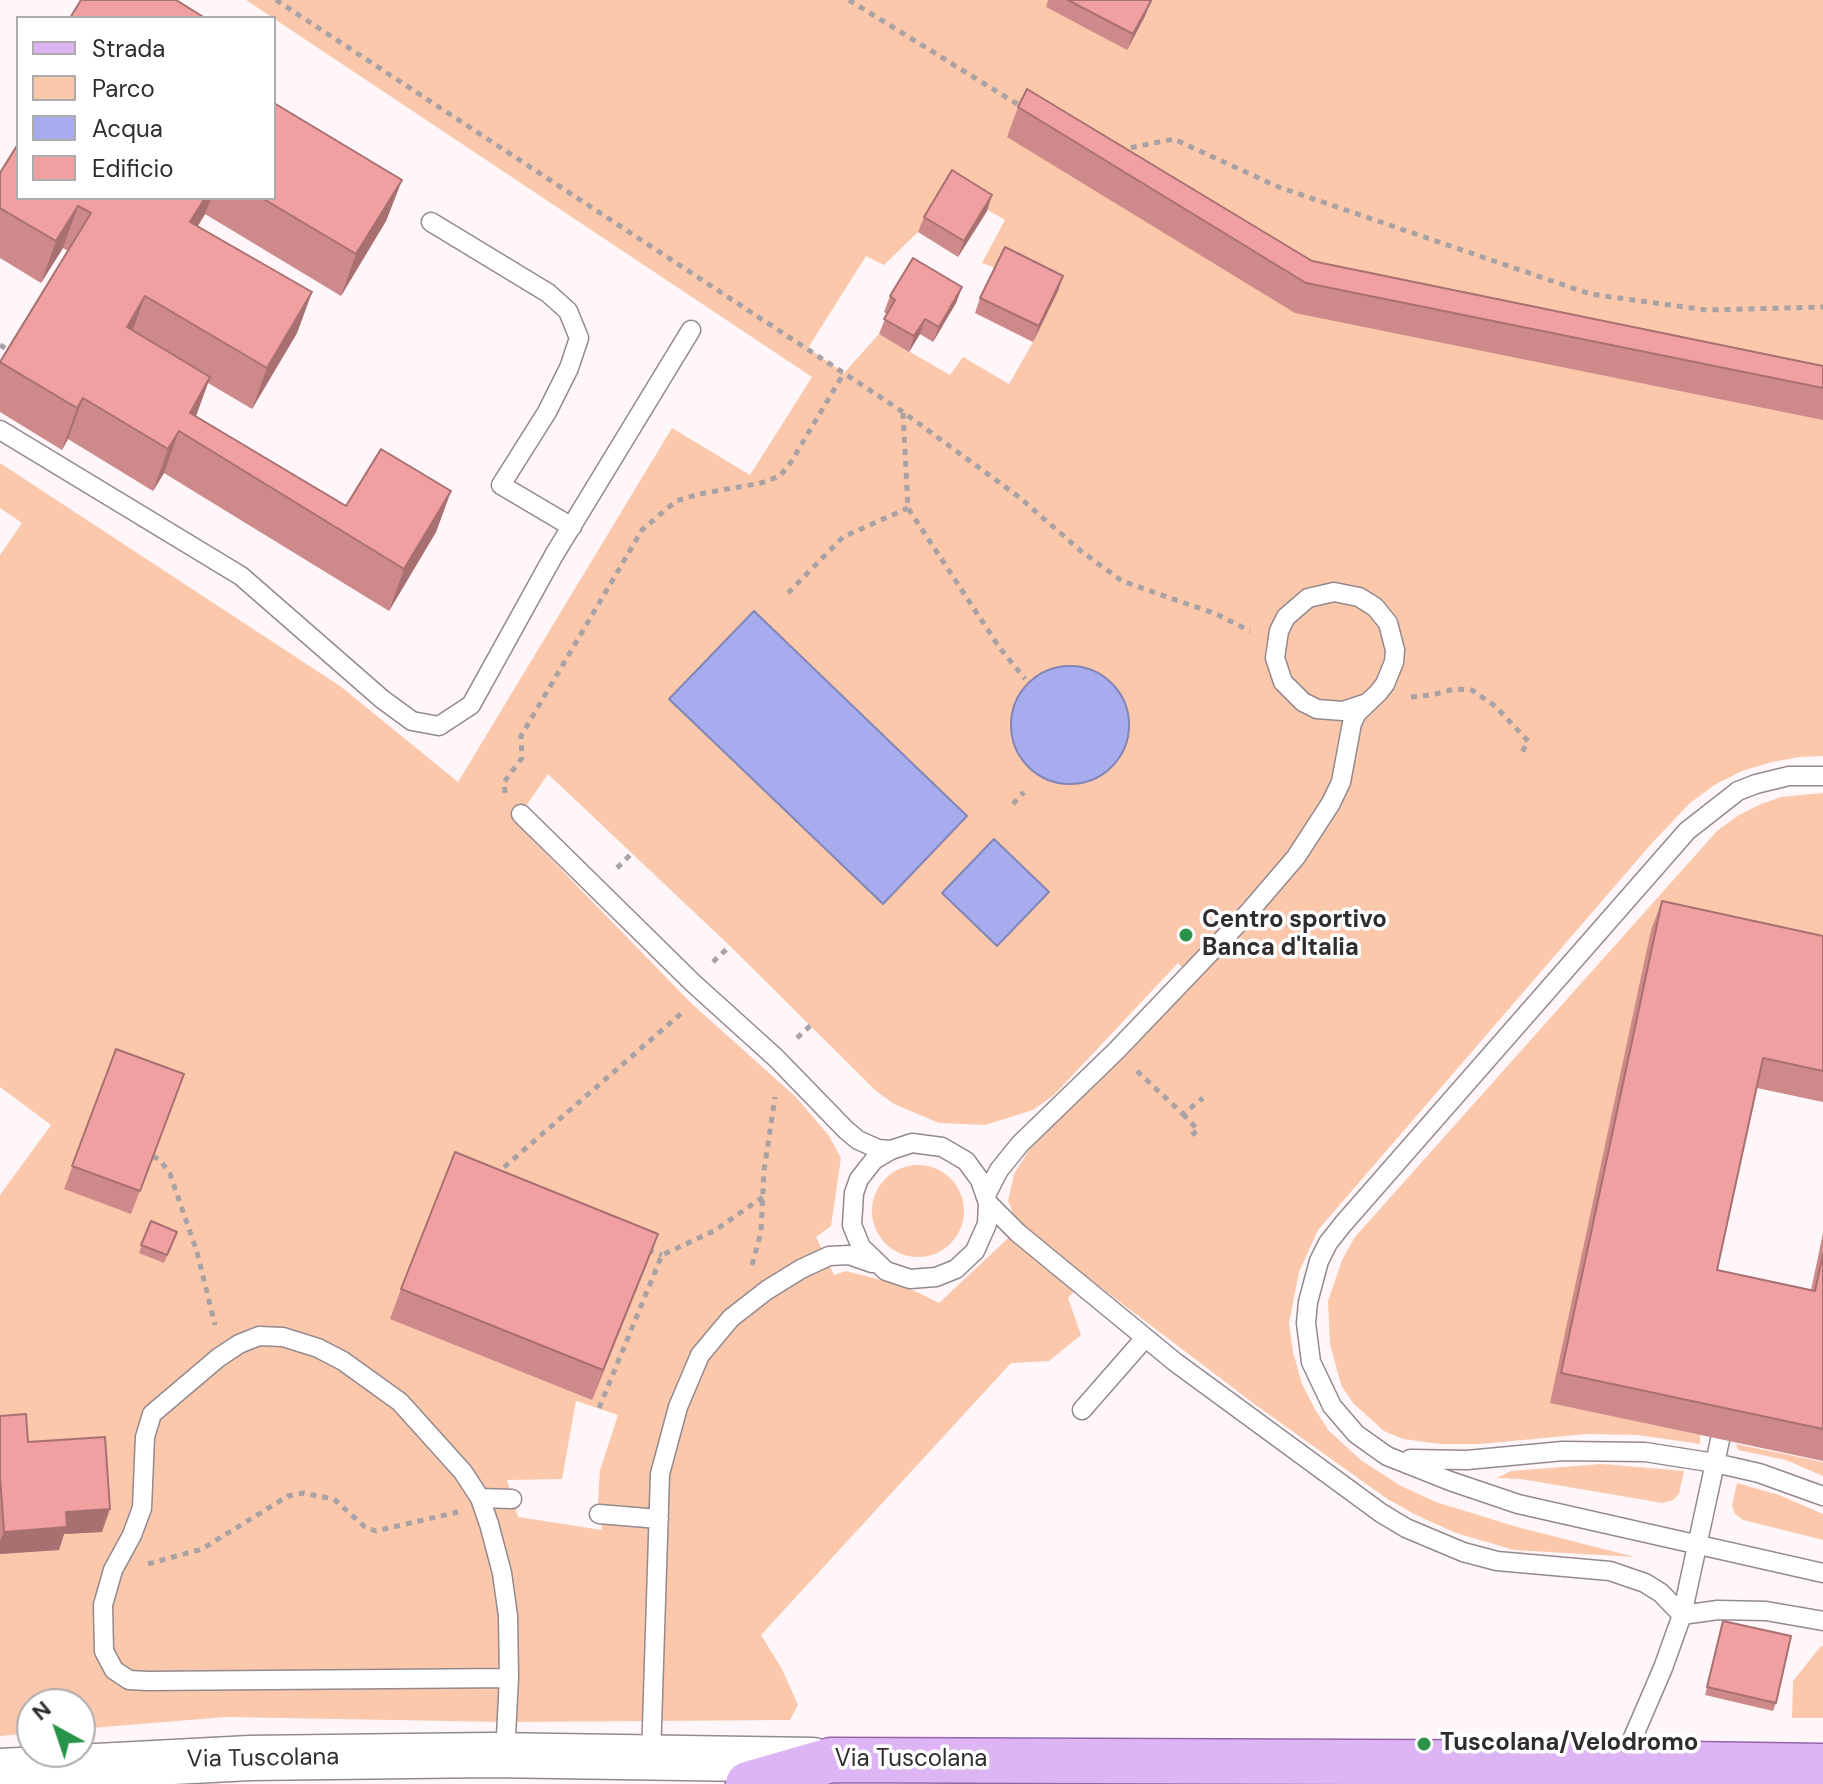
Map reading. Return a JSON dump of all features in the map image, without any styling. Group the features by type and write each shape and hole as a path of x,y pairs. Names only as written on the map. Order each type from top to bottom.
{"main road":[{"name":"Via Tuscolana","path":"0,1771 169,1760 505,1755 1823,1766"},
{"path":"748,1784 831,1760"}],"lane":[{"path":"431,222 548,293 568,311 579,338 569,368 547,412 501,485 572,527"},
{"path":"0,430 241,576 382,699 412,721 439,726 471,705 572,527 691,330"},
{"path":"987,1199 999,1170 1020,1144 1116,1051 1248,913 1296,857 1331,803 1341,782 1347,753 1352,723 1385,684 1394,662 1393,635 1375,607 1359,597 1334,592 1308,598 1286,617 1275,645 1283,682 1291,693 1337,721 1347,753"},
{"path":"1317,709 1343,711 1367,703"},
{"path":"1823,776 1789,776 1738,791 1687,831 1328,1243 1315,1272 1306,1323 1311,1362 1323,1393 1342,1421 1387,1456 1518,1504 1823,1573"},
{"path":"521,814 846,1130 858,1140 878,1149 891,1150"},
{"path":"846,1130 861,1153 864,1172"},
{"path":"651,1758 660,1474 678,1407 700,1355 731,1318 767,1290 829,1256 849,1255 893,1275 910,1279 936,1277 965,1262 982,1238 987,1224 987,1199 980,1180 966,1161 954,1153 928,1144 912,1143 891,1150 874,1160 864,1172 854,1193 849,1229 829,1256"},
{"path":"966,1161 992,1162 1020,1144"},
{"path":"987,1199 1018,1233 1145,1338 1337,1483 1406,1528 1463,1552 1497,1561 1592,1568 1626,1575 1661,1593 1682,1615"},
{"path":"851,1213 861,1247 878,1266"},
{"path":"982,1238 1004,1228 1018,1233"},
{"path":"505,1755 509,1678 508,1616 502,1573 481,1503 463,1472 400,1402 343,1361 318,1348 283,1337 259,1336 218,1358 152,1414 144,1449 142,1508 113,1570 103,1605 104,1651 114,1670 129,1680 509,1678"},
{"path":"1082,1410 1145,1338"},
{"path":"1622,1763 1682,1615 1720,1440"},
{"path":"1387,1456 1447,1461 1531,1452 1604,1450 1658,1454 1759,1473 1823,1496"},
{"path":"481,1503 512,1499"},
{"path":"599,1514 659,1519"},
{"path":"1682,1615 1718,1610 1766,1611 1823,1621"}],"path":[{"path":"276,0 903,412 1019,497 1081,551 1122,581 1216,614 1275,645"},
{"path":"849,0 1023,108"},
{"path":"1107,154 1131,146 1174,139 1276,186 1590,294 1707,310 1823,307"},
{"path":"0,345 14,355"},
{"path":"521,814 506,797 504,782 522,758 521,736 642,530 676,501 780,476 844,373"},
{"path":"903,412 908,508 999,647 1025,679"},
{"path":"788,593 843,537 908,508"},
{"path":"1385,684 1411,697 1454,689 1472,690 1495,706 1528,741 1520,756"},
{"path":"1013,804 1024,792"},
{"path":"485,1184 704,993"},
{"path":"1116,1051 1198,1130 1187,1139"},
{"path":"731,1318 761,1232 769,1123 785,1069"},
{"path":"1183,1114 1203,1098"},
{"path":"153,1156 170,1174 197,1252 216,1329 218,1358"},
{"path":"599,1408 662,1255 714,1231 763,1197"},
{"path":"647,1250 662,1255"},
{"path":"113,1570 202,1549 288,1496 303,1493 334,1499 347,1507 365,1527 376,1531 481,1503"}],"green space":[{"path":"246,0 1049,0 1046,7 1127,49 1115,0 1823,0 1823,756 1772,762 1742,771 1716,784 1690,803 1652,843 1318,1230 1299,1272 1289,1323 1302,1384 1316,1411 1329,1431 1362,1461 1401,1486 1436,1502 1517,1527 1635,1557 1514,1550 1456,1533 1414,1514 1386,1498 1257,1406 1087,1277 1068,1298 1081,1335 1049,1361 1011,1363 761,1635 782,1669 798,1705 790,1720 507,1722 226,1717 96,1728 96,1688 16,1688 16,1734 0,1736 0,1554 58,1550 57,1534 102,1531 0,1438 0,1195 51,1125 0,1087 0,555 22,523 0,508 0,463 340,686 458,782 672,428 750,475 812,377 276,20 276,16 270,16","holes":["946,186 1005,220 982,263 1057,291 1009,384 963,357 950,375 879,334 844,373 808,348 866,256 884,265 918,232","548,774 730,946 876,1091 894,1104 939,1123 985,1125 1033,1110 1054,1095 1178,963 1193,980 1029,1150 1014,1174 1008,1201 1019,1228 939,1303 885,1281 846,1271 834,1275 816,1237 831,1226 841,1158 829,1136 796,1097 692,1004 515,822","576,1401 618,1415 600,1470 598,1501 602,1530 518,1517 507,1480 562,1479"]},
{"path":"1823,793 1823,967 1550,1402 1700,1435 1700,1444 1638,1435 1587,1434 1480,1444 1440,1444 1403,1439 1384,1431 1353,1403 1341,1385 1330,1344 1328,1301 1342,1260 1355,1237 1717,831 1761,804 1781,797"},
{"path":"918,1165 936,1168 951,1178 961,1193 964,1211 961,1229 951,1244 936,1254 918,1257 900,1254 885,1244 875,1229 872,1211 875,1193 885,1178 900,1168"},
{"path":"1736,1444 1823,1462 1823,1476 1786,1460 1738,1450"},
{"path":"1602,1464 1684,1471 1679,1494 1663,1503 1521,1479 1497,1478 1511,1471"},
{"path":"1737,1483 1779,1495 1823,1514 1823,1540 1743,1520 1735,1514 1732,1506"},
{"path":"1821,1646 1823,1718 1792,1718 1793,1681"}],"water":[{"path":"754,611 967,816 883,904 669,699"},
{"path":"1070,666 1093,671 1112,683 1124,702 1129,725 1124,748 1112,767 1093,779 1070,784 1047,779 1028,767 1016,748 1011,725 1016,702 1028,683 1047,671"},
{"path":"994,839 1049,892 997,946 942,893"}],"building":[{"path":"81,0 176,0 202,16 71,16"},
{"path":"1068,0 1149,0 1151,1 1133,34"},
{"path":"1027,89 1312,261 1823,366 1823,388 1306,283 1018,107"},
{"path":"276,104 402,180 356,254 265,200 276,200"},
{"path":"16,147 16,200 204,200 190,222 312,292 267,368 145,296 127,327 210,377 190,413 346,506 381,449 451,491 404,569 179,431 168,449 83,398 77,408 0,362 91,213 78,206 56,241 0,208 0,173"},
{"path":"952,170 992,195 964,241 924,217"},
{"path":"1005,247 1063,276 1039,326 980,298"},
{"path":"913,258 962,287 939,327 925,319 914,336 884,319 895,300 890,296"},
{"path":"1662,901 1823,936 1823,1071 1763,1058 1717,1270 1815,1291 1823,1254 1823,1429 1561,1373"},
{"path":"116,1049 184,1074 140,1191 72,1166"},
{"path":"455,1152 658,1234 603,1370 401,1289"},
{"path":"151,1221 177,1232 167,1255 141,1245"},
{"path":"26,1414 28,1442 105,1437 110,1509 66,1512 67,1527 4,1532 0,1416"},
{"path":"1723,1621 1791,1636 1776,1703 1707,1687"}],"place":[{"name":"Centro sportivo Banca d'Italia","path":"1186,935"},
{"name":"Tuscolana/Velodromo","path":"1424,1744"}]}
